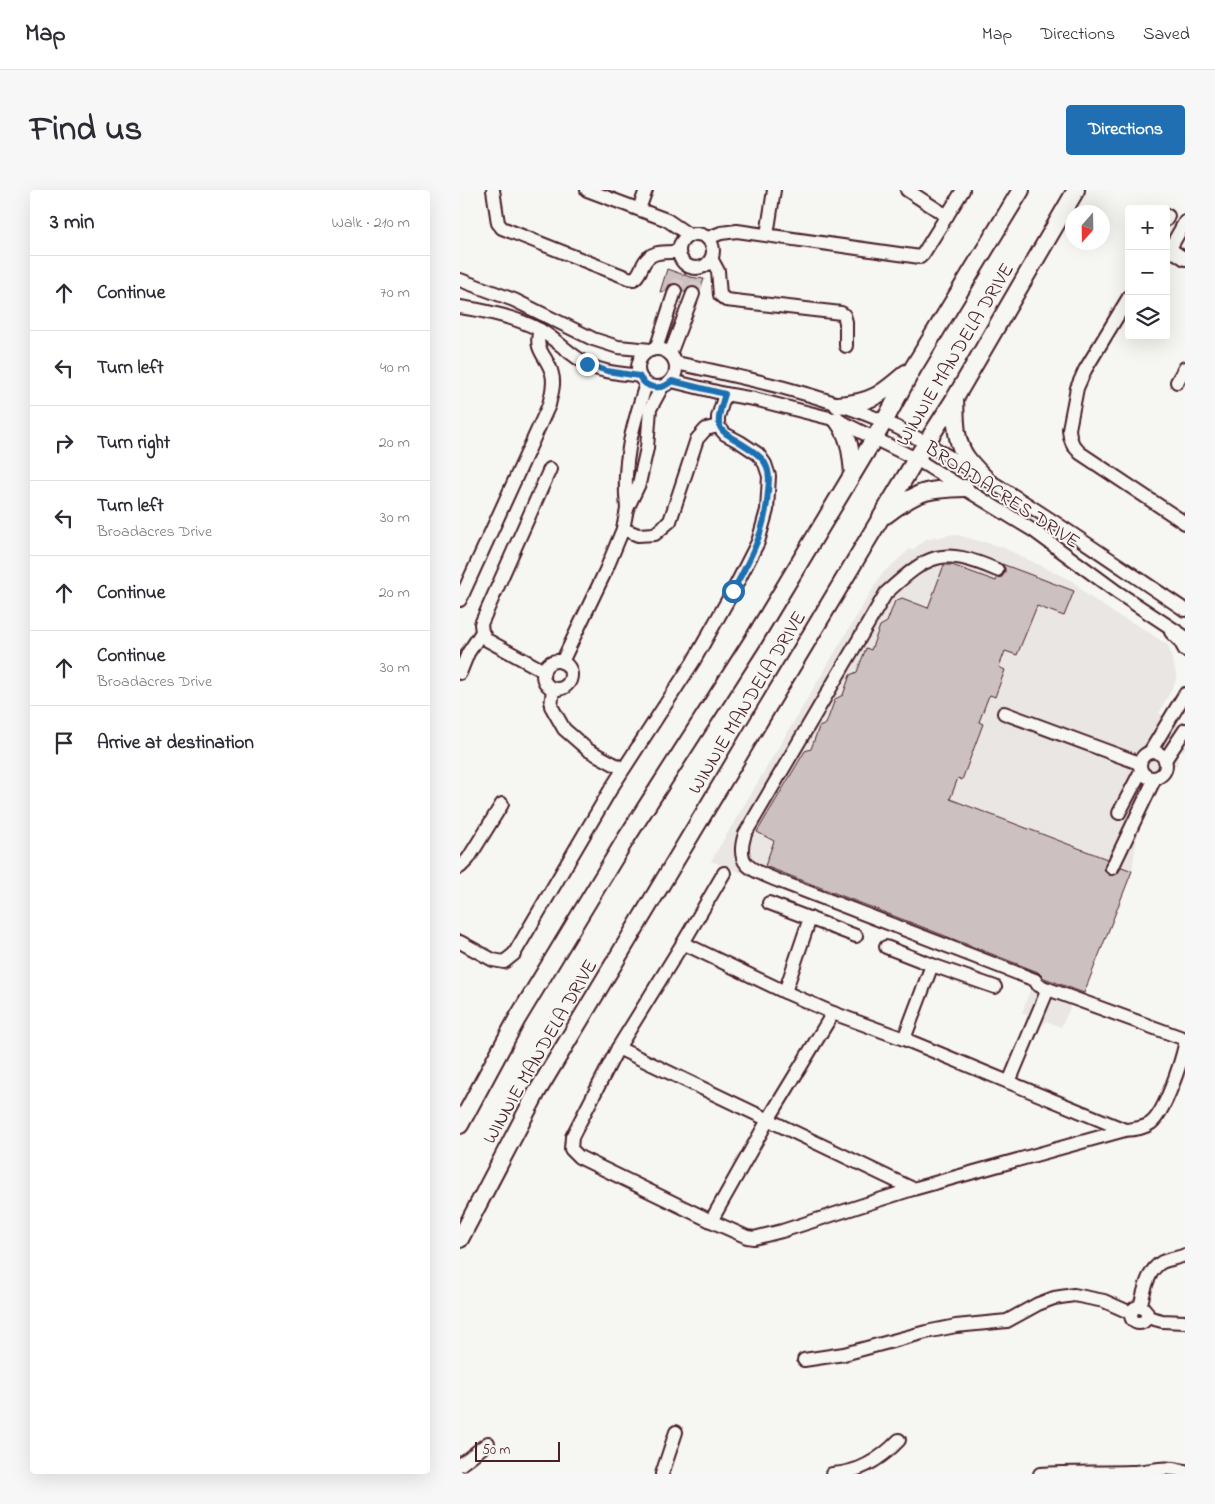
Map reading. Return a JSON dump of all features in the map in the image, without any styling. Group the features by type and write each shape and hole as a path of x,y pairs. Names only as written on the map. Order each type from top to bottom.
{"main road":[{"name":"WINNIE MANDELA DRIVE","path":"460,1125 517,1019 562,944 627,837 753,640 884,422 913,368 1021,190"},
{"name":"WINNIE MANDELA DRIVE","path":"460,1240 537,1092 925,443 955,398 1076,190"},
{"path":"853,473 848,438 837,412 876,396 913,368"},
{"path":"955,398 957,435 961,449 985,478"},
{"path":"879,521 913,496 928,490 965,488"}],"street":[{"path":"493,190 496,217 502,228 628,278 634,279 638,276 644,263 650,256 659,252 679,252"},
{"path":"587,190 613,195 639,209 667,220 689,236"},
{"path":"639,209 646,190"},
{"path":"767,234 774,190"},
{"path":"907,190 947,216"},
{"path":"708,238 727,231 737,230 920,257 963,190"},
{"path":"1170,245 1185,222"},
{"path":"705,269 714,248 708,238 699,234 689,236 681,242 679,252 683,269 718,270 720,294 726,300 841,313 844,315 846,322 846,346"},
{"path":"1170,252 1185,259"},
{"path":"460,280 514,300 593,339 618,346 654,349 673,358"},
{"path":"627,508 624,483 629,440 642,380 638,363 646,353 654,349 675,291"},
{"path":"562,662 606,570 623,529 627,508 639,484 647,448 650,409 676,373 673,358 683,317 692,294"},
{"path":"1125,304 1080,379 1071,414 1070,438 1073,445 1080,452 1185,523"},
{"path":"460,306 511,319 540,330 587,364 642,380 651,387 667,384"},
{"path":"668,312 683,317"},
{"path":"460,600 465,574 548,405 552,388 552,375 538,346 537,337 540,330"},
{"name":"BROADACRES DRIVE","path":"673,358 771,384 837,412 874,438 916,459 1034,531 1117,592 1185,636"},
{"path":"1179,383 1185,368"},
{"name":"BROADACRES DRIVE","path":"667,384 837,412 884,422 925,443 985,478 1185,610"},
{"path":"460,942 492,960 504,962 514,954 623,769 702,646 754,550 767,510 769,476 766,464 758,454 725,434 718,426 718,417 725,394"},
{"path":"623,529 638,535 655,534 670,521 697,439 706,429 718,426"},
{"path":"544,671 487,640 482,632 481,624 550,469"},
{"path":"997,570 972,559 956,556 929,559 909,572 886,593 745,834 742,842 742,856 749,867 773,878 1035,980 1038,985 1048,989 1185,1039"},
{"path":"1160,621 1180,641 1185,650"},
{"path":"460,673 468,653 482,632"},
{"path":"552,689 563,688 570,680 572,674 570,669 562,662 551,662 544,671 544,681 552,689 551,706 564,729 588,750 623,769"},
{"path":"1119,813 1140,767 1143,756 1150,752 1185,694"},
{"path":"1004,713 1140,767 1147,777 1155,778"},
{"path":"1165,760 1185,730"},
{"path":"1112,868 1155,778 1163,773 1166,765 1165,760 1159,754 1150,752"},
{"path":"460,867 468,858 502,804"},
{"path":"724,873 618,1048 572,1137 571,1149 579,1157 747,1238 782,1231 913,1189 1125,1130 1144,1127 1157,1116 1179,1067 1185,1046"},
{"path":"769,903 856,936"},
{"path":"785,992 810,918"},
{"path":"683,943 833,1013 904,1039 1125,1130"},
{"path":"886,947 994,987"},
{"path":"904,1039 932,965"},
{"path":"1009,1082 1048,989"},
{"path":"711,1221 768,1120 833,1013"},
{"path":"618,1048 913,1189"},
{"path":"1140,1312 1148,1279 1155,1269 1162,1262 1185,1255"},
{"path":"804,1360 844,1354 956,1326 1007,1322 1038,1304 1054,1298 1074,1295 1104,1301 1162,1321 1185,1322"},
{"path":"662,1474 676,1432"},
{"path":"832,1474 855,1471 863,1467 899,1440"},
{"path":"460,1465 488,1443"},
{"path":"1040,1474 1133,1473 1157,1468 1185,1471"}],"shaded area":[{"path":"953,534 1002,547 1074,582 1087,595 1118,616 1135,624 1168,645 1177,678 1159,713 1185,728 1185,749 1178,754 1177,766 1174,765 1162,781 1139,825 1132,870 1112,922 1078,1007 1069,1005 1070,1008 1061,1027 1046,1021 1044,1025 1036,1022 1037,1018 1022,1013 1032,985 711,861 881,575 910,549 912,551 927,538 928,540 935,536 936,538"}],"building":[{"path":"667,269 690,277 704,279 700,290 692,286 683,292 681,285 674,283 669,285 666,291 660,292"},
{"path":"1002,564 1074,591 1064,616 1037,606 1017,655 1005,651 999,667 1005,670 995,697 990,695 988,698 979,722 983,724 962,780 958,778 950,799 1107,859 1104,869 1109,875 1117,874 1122,867 1132,871 1084,993 1044,978 1038,972 765,866 774,841 757,832 805,751 811,749 819,727 826,724 835,699 843,695 850,675 857,672 866,648 871,650 880,626 887,622 895,601 902,598 928,608 944,565 952,565 996,581 1005,572"}],"tunnel":[{"path":"675,291 681,274"},
{"path":"693,294 699,279"}],"route":[{"path":"587,364 607,371 639,376 642,381 651,387 662,387 672,381 725,394 718,417 718,426 725,434 758,454 766,464 769,476 767,510 758,542 733,591"}]}
